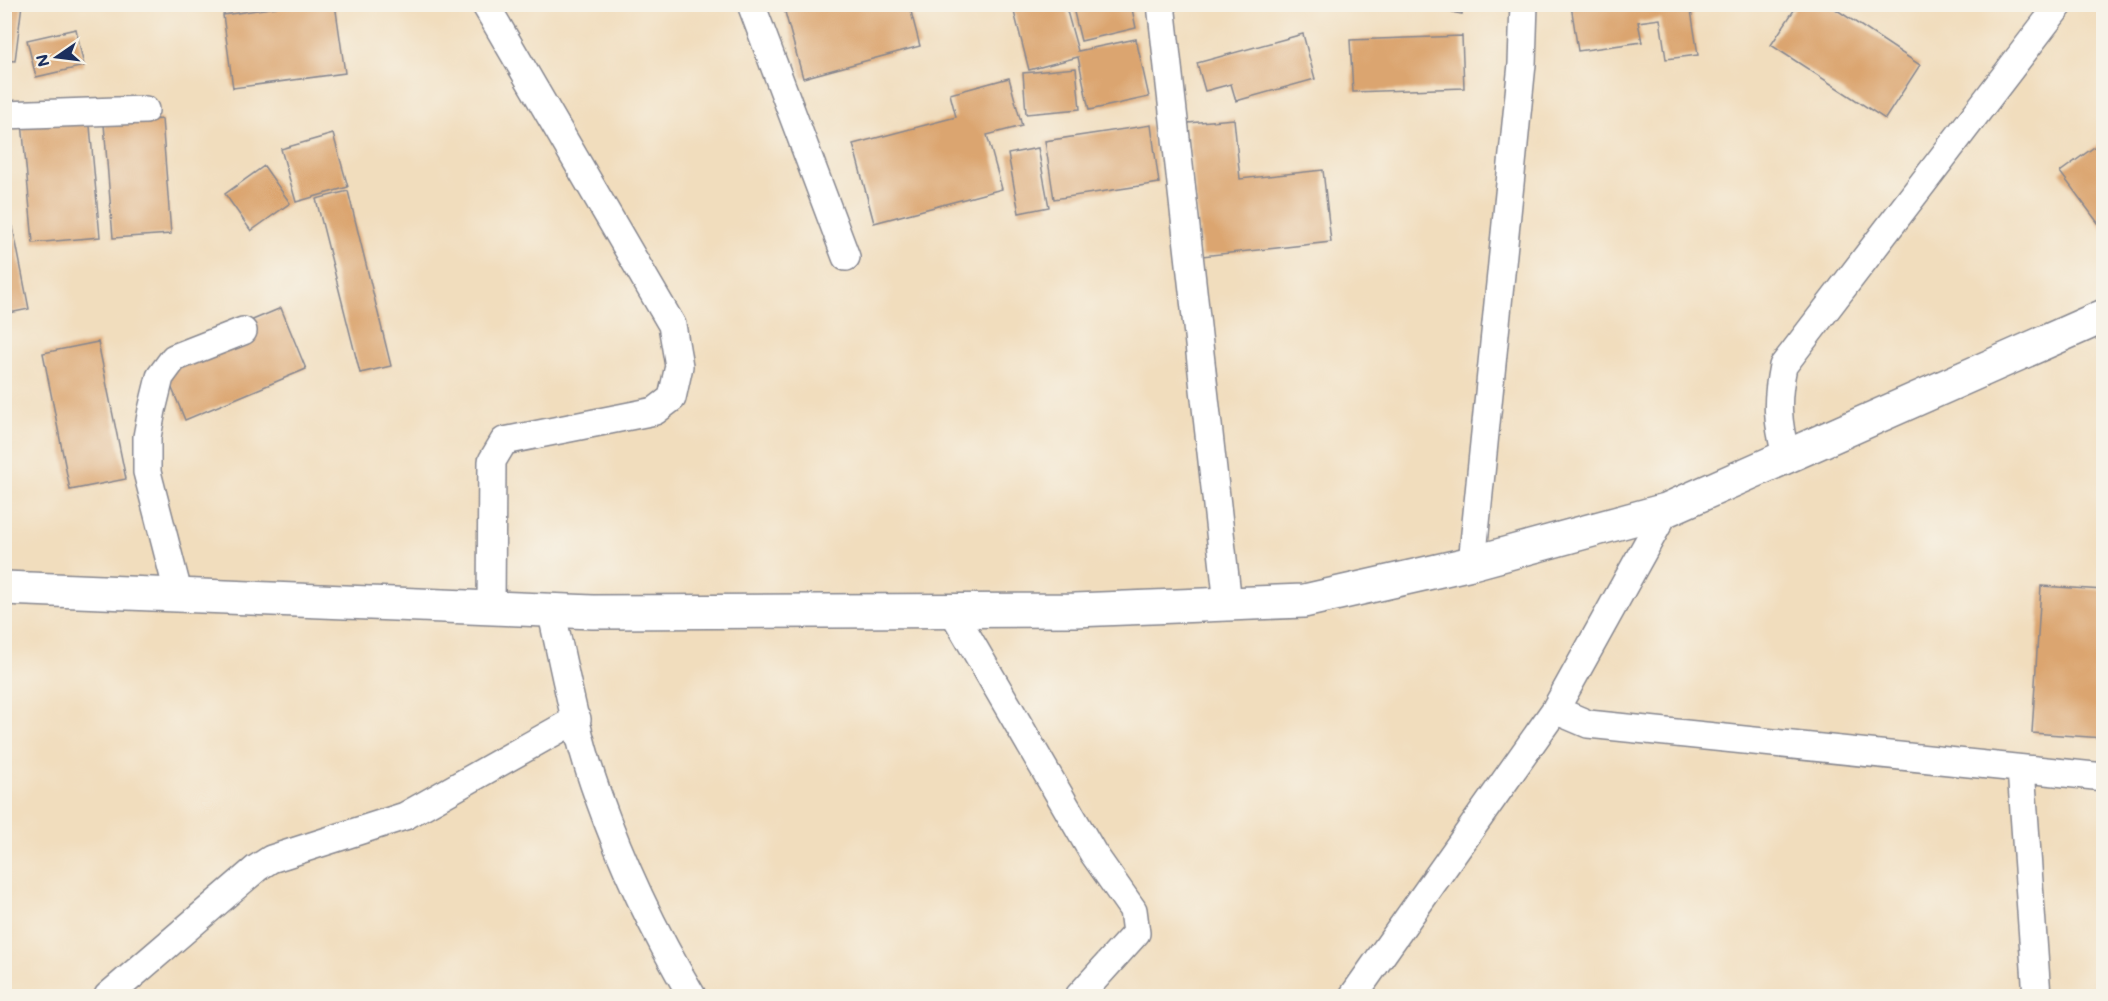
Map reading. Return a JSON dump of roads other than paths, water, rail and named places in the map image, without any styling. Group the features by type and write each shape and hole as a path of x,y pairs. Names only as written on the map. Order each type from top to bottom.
{"main road":[{"path":"4,588 551,610 1075,610 1304,601 1472,563 1666,510 2103,316"}],"street":[{"path":"484,4 672,325 679,366 672,398 655,411 504,441 492,461 491,608"},
{"path":"751,4 846,257"},
{"path":"1161,4 1228,604"},
{"path":"1472,563 1522,64 1524,4"},
{"path":"1786,455 1778,423 1777,396 1783,366 2060,4"},
{"path":"4,115 145,110"},
{"path":"179,596 147,472 147,438 152,410 160,377 174,358 243,331"},
{"path":"1353,996 1555,711 1666,510"},
{"path":"551,610 596,791 629,874 662,946 693,996"},
{"path":"952,610 1093,853 1133,910 1136,933 1079,996"},
{"path":"1555,711 1588,724 2103,777"},
{"path":"108,996 257,868 271,859 405,816 577,719"},
{"path":"2021,769 2037,996"}]}
